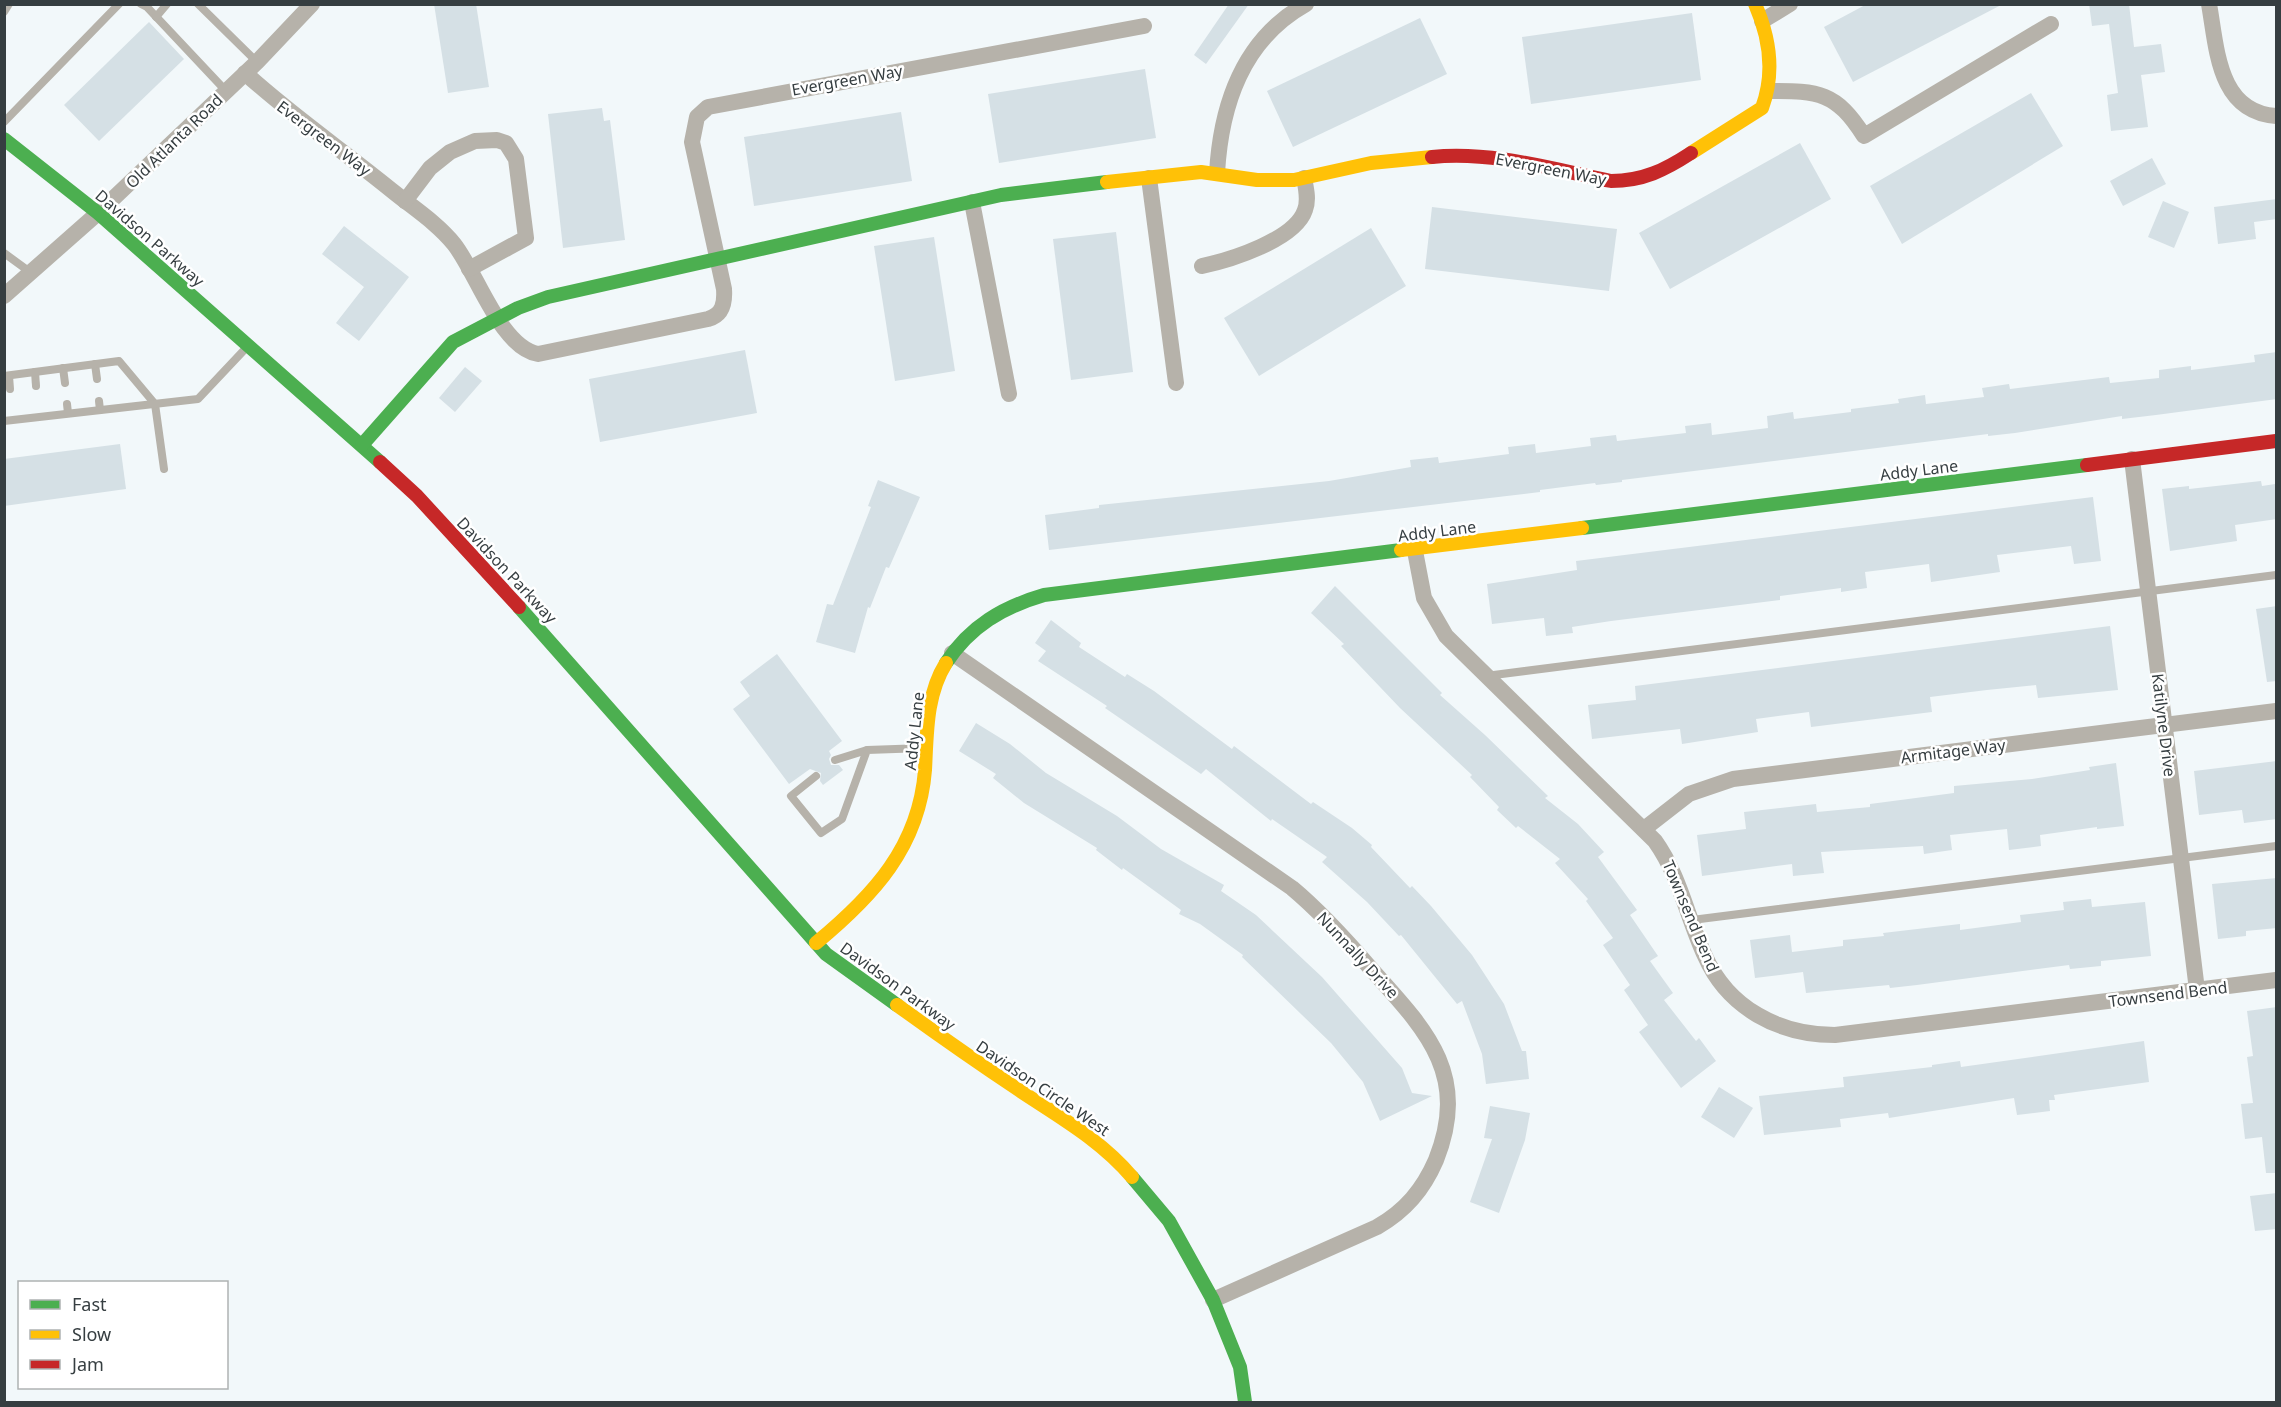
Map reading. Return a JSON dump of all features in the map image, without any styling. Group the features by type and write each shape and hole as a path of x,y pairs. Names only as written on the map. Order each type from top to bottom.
{"street":[{"name":"Old Atlanta Road","path":"4,296 98,213 251,67 312,4"},
{"path":"1217,173 1224,112 1240,73 1269,34 1306,4"},
{"path":"1755,4 1762,21 1770,73 1769,91 1807,92 1831,99 1848,112 1864,136 2050,24"},
{"path":"1762,21 1790,4"},
{"path":"2209,4 2217,56 2227,86 2248,107 2277,116"},
{"name":"Evergreen Way","path":"251,67 300,121 446,235 509,336 522,350 538,354 715,317 722,309 724,296 692,142 692,132 697,117 708,107 1144,26"},
{"name":"Evergreen Way","path":"362,445 453,342 499,318 548,297 972,202 1049,188 1217,173 1257,180 1304,178 1371,163 1454,155 1512,160 1611,181 1639,180 1661,173 1752,116 1762,108 1769,91"},
{"name":"Davidson Parkway","path":"4,139 98,213 417,496 576,670 816,943 844,969 957,1049"},
{"path":"405,201 430,168 450,152 475,141 497,140 506,143 516,159 526,238 469,269"},
{"path":"1149,178 1176,384"},
{"path":"1202,266 1246,253 1301,219 1307,203 1304,178"},
{"path":"972,202 1009,394"},
{"name":"Addy Lane","path":"816,943 870,898 902,852 920,807 932,696 952,653 972,630 1014,603 1044,595 2277,441"},
{"name":"Katilyne Drive","path":"2132,459 2197,990"},
{"name":"Townsend Bend","path":"1415,550 1421,587 1433,617 1452,644 1644,829 1666,857 1714,972 1737,1000 1773,1023 1812,1034 1835,1035 2277,980"},
{"name":"Nunnally Drive","path":"952,653 1292,888 1334,927 1415,1018 1438,1055 1447,1092 1444,1137 1428,1178 1409,1204 1377,1227 1213,1300"},
{"name":"Armitage Way","path":"1644,829 1680,800 1725,781 2277,711"},
{"name":"Davidson Circle West","path":"957,1049 1080,1130 1120,1163 1169,1221 1213,1300 1240,1367 1245,1402"}],"lane":[{"path":"4,12 9,4"},
{"path":"4,122 119,4"},
{"path":"141,4 225,91"},
{"path":"156,17 167,4"},
{"path":"198,4 251,67"},
{"path":"4,252 30,272"},
{"path":"10,417 100,405 155,404 198,399 249,345"},
{"path":"10,390 7,376 119,361 155,404 164,469"},
{"path":"95,364 97,379"},
{"path":"63,368 65,383"},
{"path":"35,372 36,386"},
{"path":"1485,676 2277,575"},
{"path":"836,760 867,750 927,748"},
{"path":"816,776 791,796 821,833 842,819 867,750"},
{"path":"1692,920 2277,846"}],"building":[{"path":"434,4 476,4 489,87 448,93"},
{"path":"1229,4 1249,4 1206,64 1194,55"},
{"path":"1867,4 2003,4 1853,82 1824,27"},
{"path":"2089,4 2129,4 2134,47 2161,44 2165,72 2141,75 2148,127 2111,131 2107,95 2118,93 2109,24 2092,26"},
{"path":"1692,13 1701,80 1531,104 1522,37"},
{"path":"1420,18 1447,74 1293,147 1267,91"},
{"path":"149,22 184,59 99,141 64,105"},
{"path":"1145,69 1156,138 999,163 988,94"},
{"path":"2031,93 2063,146 1902,244 1870,186"},
{"path":"602,108 604,121 610,120 625,240 563,248 548,114"},
{"path":"901,112 912,181 754,206 744,137"},
{"path":"1800,143 1831,199 1670,289 1639,233"},
{"path":"2152,158 2166,184 2123,206 2110,181"},
{"path":"2277,199 2277,219 2254,222 2256,239 2218,244 2214,207"},
{"path":"2163,201 2189,212 2174,248 2148,237"},
{"path":"1432,207 1617,229 1609,291 1425,269"},
{"path":"344,226 409,277 359,341 336,323 364,287 322,254"},
{"path":"1371,228 1406,286 1259,376 1224,318"},
{"path":"1116,232 1133,372 1071,380 1053,239"},
{"path":"934,237 955,371 895,381 874,246"},
{"path":"745,350 757,413 600,442 589,379"},
{"path":"2277,352 2277,399 2122,419 2122,416 2015,433 1988,436 1988,434 1622,480 1622,482 1596,485 1595,483 1540,490 1540,492 1049,550 1045,515 1099,508 1099,505 1329,481 1411,467 1410,460 1438,457 1439,463 1509,454 1508,447 1535,444 1536,453 1591,446 1590,438 1616,435 1617,441 1686,433 1685,426 1711,423 1712,435 1768,428 1767,416 1793,412 1794,419 1851,412 1851,409 1899,403 1898,399 1925,395 1926,404 1984,397 1982,388 2009,384 2010,389 2109,377 2110,383 2159,378 2159,370 2191,366 2191,370 2255,362 2254,355"},
{"path":"465,367 482,381 455,412 439,398"},
{"path":"120,444 126,489 4,506 4,459"},
{"path":"878,480 920,497 889,568 886,567 870,608 868,607 855,653 816,642 827,604 833,605 871,507 868,506"},
{"path":"2261,481 2262,486 2275,484 2277,519 2235,525 2237,541 2170,551 2162,489 2189,486 2189,489"},
{"path":"2093,497 2101,561 2074,564 2071,546 1997,555 2000,572 1931,582 1929,564 1865,572 1867,588 1841,592 1841,588 1780,596 1780,600 1611,621 1572,627 1573,633 1546,636 1544,618 1492,624 1487,584 1577,570 1576,561"},
{"path":"1335,586 1442,693 1440,695 1548,796 1545,798 1578,824 1604,852 1598,857 1637,910 1630,915 1658,956 1650,961 1673,993 1664,1000 1696,1041 1699,1038 1716,1061 1681,1088 1639,1032 1648,1025 1624,990 1630,985 1603,945 1613,938 1586,901 1588,899 1555,863 1560,859 1518,826 1516,828 1497,810 1499,807 1470,777 1472,775 1400,708 1341,646 1344,644 1311,613"},
{"path":"2277,606 2277,681 2267,682 2256,609"},
{"path":"1051,620 1081,643 1079,647 1125,677 1127,674 1154,691 1232,749 1234,746 1311,804 1313,802 1352,828 1372,845 1371,847 1410,888 1412,886 1431,906 1472,955 1504,1004 1522,1051 1526,1051 1529,1079 1486,1084 1482,1054 1462,1001 1457,1004 1401,935 1399,936 1367,902 1322,862 1327,857 1272,819 1271,821 1206,769 1201,774 1105,708 1107,706 1038,661 1046,651 1035,643"},
{"path":"2110,626 2118,690 2038,698 2036,685 1930,697 1932,712 1811,727 1809,712 1756,719 1758,732 1682,744 1680,729 1592,739 1588,705 1636,700 1635,686"},
{"path":"777,654 842,741 829,751 831,755 829,759 831,765 839,765 843,770 823,785 820,781 821,773 810,769 789,784 733,709 750,696 740,682"},
{"path":"976,723 1010,744 1046,773 1117,816 1161,849 1224,885 1221,891 1256,915 1322,977 1402,1068 1412,1093 1432,1096 1380,1121 1363,1082 1331,1043 1242,957 1243,955 1200,924 1179,914 1181,910 1123,868 1122,870 1096,850 1097,848 1024,803 993,778 996,774 959,751"},
{"path":"2277,761 2277,819 2244,823 2242,810 2199,815 2194,771"},
{"path":"2116,763 2124,826 2097,829 2097,827 2040,835 2041,846 2009,850 2007,829 1950,835 1952,850 1924,854 1923,846 1821,852 1824,873 1793,876 1792,864 1702,876 1697,835 1746,829 1744,812 1816,804 1817,812 1870,807 1870,804 1954,793 1954,786 2032,779 2090,770 2089,767"},
{"path":"2277,878 2277,928 2246,931 2246,936 2218,939 2212,884"},
{"path":"2091,899 2092,907 2145,902 2151,956 2101,961 2101,966 2070,969 2069,965 1890,988 1889,985 1806,993 1803,972 1755,978 1750,940 1790,935 1792,952 1843,946 1843,940 1884,936 1883,933 1960,924 1960,930 2021,922 2020,915 2064,910 2063,902"},
{"path":"2277,1007 2277,1173 2266,1173 2262,1137 2245,1139 2241,1104 2253,1103 2247,1057 2253,1056 2247,1011"},
{"path":"2144,1041 2149,1082 2054,1095 2055,1100 2049,1100 2050,1111 2017,1115 2014,1098 1889,1118 1888,1113 1840,1119 1841,1127 1764,1135 1759,1096 1844,1087 1843,1077 1932,1067 1932,1065 1960,1061 1961,1067"},
{"path":"1719,1087 1753,1108 1734,1138 1701,1117"},
{"path":"1490,1106 1530,1113 1525,1140 1499,1213 1470,1202 1492,1139 1484,1138"},
{"path":"2277,1193 2277,1229 2255,1231 2250,1196"}],"traffic: fast":[{"path":"4,139 98,213 380,462"},
{"path":"362,445 453,342 518,308 548,297 1001,195 1107,182"},
{"path":"1582,528 2087,465"},
{"path":"946,663 955,650 977,628 1015,605 1044,595 1401,550"},
{"path":"519,607 826,954 897,1005"},
{"path":"1132,1177 1169,1221 1213,1300 1240,1367 1245,1402"}],"traffic: slow":[{"path":"1691,153 1762,108 1768,82 1769,56 1764,30 1755,4"},
{"path":"1107,182 1201,172 1257,180 1294,180 1371,163 1432,157"},
{"path":"1401,550 1582,528"},
{"path":"816,943 874,888 890,868 903,846 921,798 931,701 939,675 946,663"},
{"path":"897,1005 1079,1129 1107,1151 1132,1177"}],"traffic: jam":[{"path":"1432,157 1499,159 1611,181 1644,177 1672,165 1691,153"},
{"path":"2087,465 2276,441"},
{"path":"380,462 417,496 519,607"}]}
